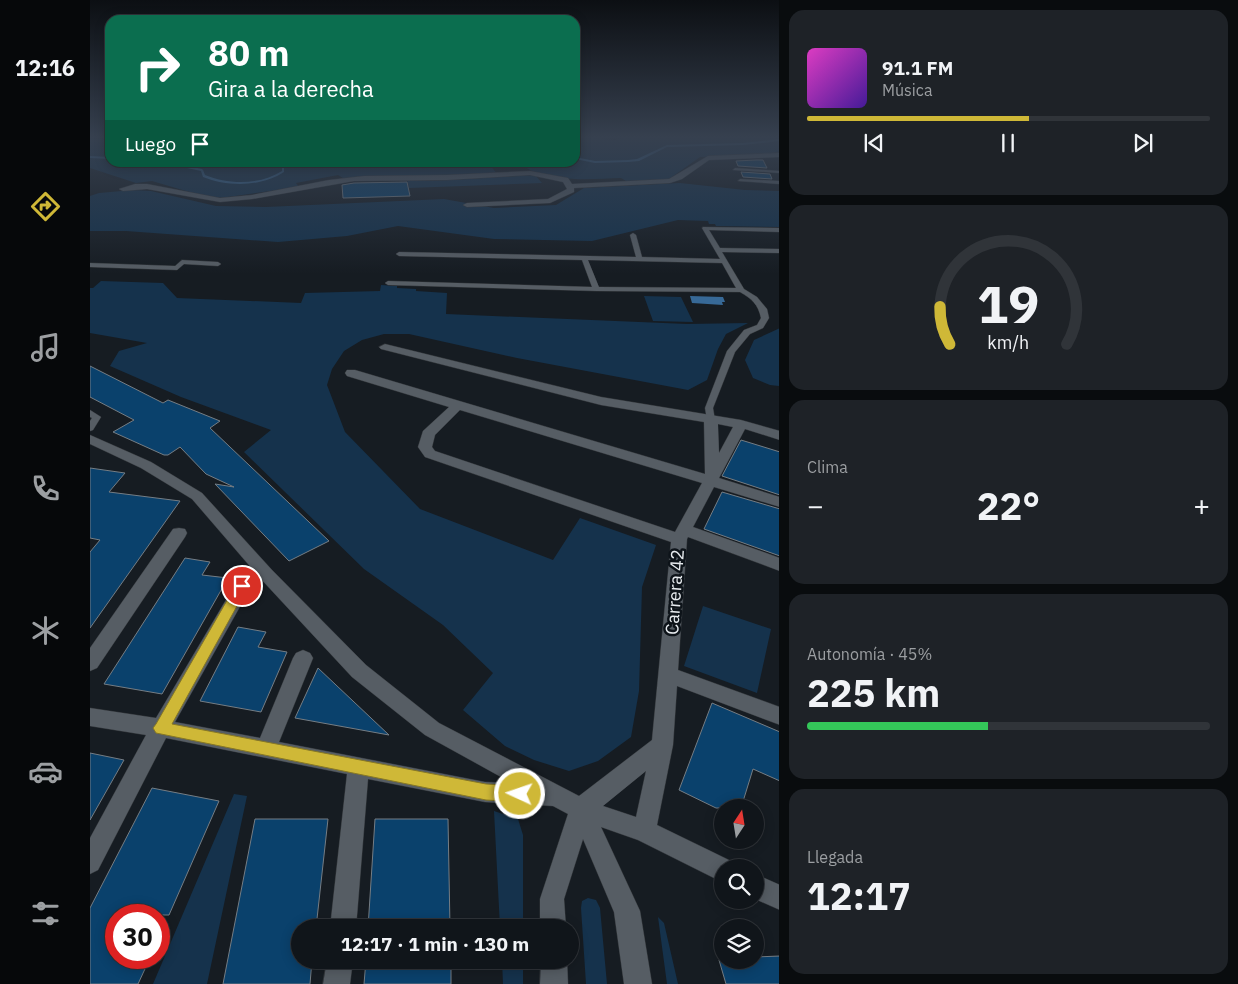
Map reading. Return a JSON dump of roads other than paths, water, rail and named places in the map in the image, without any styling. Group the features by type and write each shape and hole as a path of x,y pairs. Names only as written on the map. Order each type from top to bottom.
{"street":[{"path":"124,189 150,186 198,198 220,200 256,196 334,182"},
{"path":"467,205 550,201 571,190 567,182"},
{"path":"570,186 652,182"},
{"path":"385,346 608,402 741,424 779,436"},
{"path":"350,373 712,480 779,502"},
{"path":"458,405 428,434 425,447 430,454 779,565"},
{"path":"711,420 712,480"},
{"name":"Carrera 42","path":"644,831 662,745 682,535 741,424"},
{"path":"90,439 146,465 198,496 266,574 359,670 432,729 581,809 644,831 714,866"},
{"path":"90,663 180,533"},
{"path":"90,862 161,728 242,586"},
{"path":"266,749 303,658"},
{"path":"668,674 779,716"},
{"path":"90,716 161,728 486,792 556,796"},
{"path":"553,919 552,899 581,809 662,745"},
{"path":"344,919 358,768"},
{"path":"581,809 627,911 638,984"},
{"path":"764,890 779,898"},
{"path":"337,984 339,969"},
{"path":"554,969 554,984"}],"lane":[{"path":"741,182 744,188"},
{"path":"765,182 779,183"},
{"path":"741,290 720,250 705,228 779,230"},
{"path":"633,235 640,260"},
{"path":"720,250 779,251"},
{"path":"398,254 725,261"},
{"path":"584,258 596,289"},
{"path":"90,265 176,268 182,262 218,264"},
{"path":"388,283 596,289 741,290 755,298 763,309 765,318 760,326 747,332 731,351 709,408 711,420"},
{"path":"90,413 97,417 90,428"}],"waterway":[{"path":"227,182 245,182"}]}
